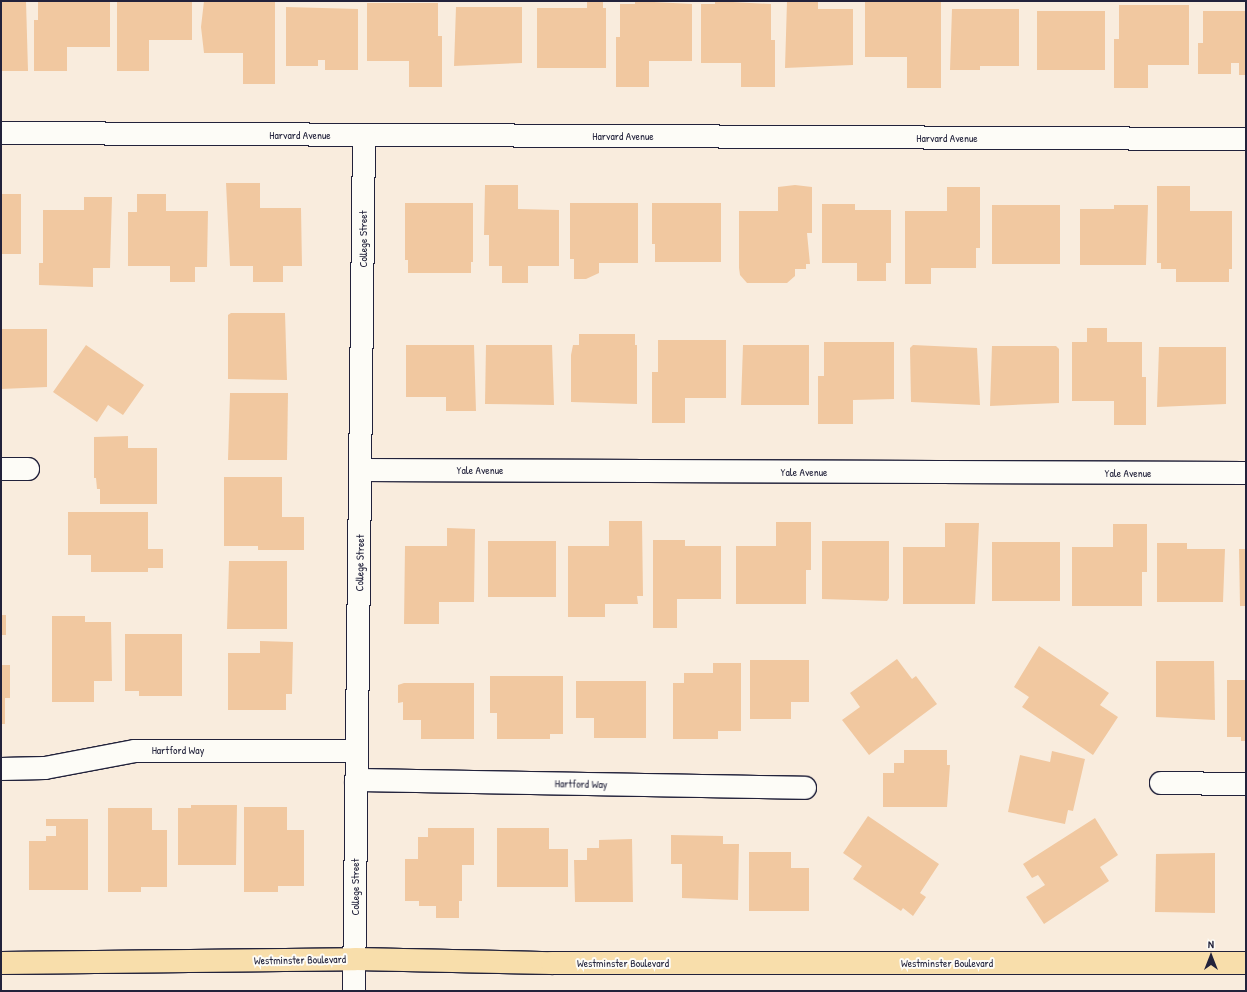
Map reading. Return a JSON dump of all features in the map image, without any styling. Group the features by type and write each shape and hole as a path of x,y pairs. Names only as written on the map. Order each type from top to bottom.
{"main road":[{"name":"Westminster Boulevard","path":"1,963 355,959 552,963 1246,963"}],"street":[{"name":"Harvard Avenue","path":"1,133 1246,139"},
{"name":"College Street","path":"354,991 356,751 362,470 364,135"},
{"path":"1,469 28,469"},
{"name":"Yale Avenue","path":"362,470 1246,473"},
{"name":"Hartford Way","path":"1,769 45,768 135,751 356,751"},
{"name":"Hartford Way","path":"356,780 805,788"},
{"path":"1161,783 1246,784"}],"building":[{"path":"1,1 26,1 28,71 1,71"},
{"path":"38,1 110,1 110,47 67,47 67,71 34,71 34,20 38,20"},
{"path":"117,1 192,1 192,40 149,40 149,71 117,71"},
{"path":"204,1 275,1 275,84 243,84 243,53 204,53 201,27"},
{"path":"587,1 603,1 603,8 606,8 606,68 537,68 537,8 587,8"},
{"path":"635,1 692,4 692,61 649,61 649,87 616,87 616,37 620,37 620,4 635,4"},
{"path":"715,1 771,4 771,40 775,40 775,87 741,87 741,63 701,63 701,4 715,4"},
{"path":"787,1 818,1 818,9 853,9 853,65 785,68"},
{"path":"865,1 941,1 941,88 907,88 907,57 865,57"},
{"path":"367,3 438,3 438,36 442,36 442,87 409,87 409,61 367,61"},
{"path":"1119,5 1189,5 1189,65 1148,65 1148,88 1114,88 1114,39 1119,39"},
{"path":"286,7 358,9 358,70 325,70 325,60 318,60 318,66 286,66"},
{"path":"456,7 522,7 522,63 454,66"},
{"path":"952,9 1019,9 1019,66 980,66 980,70 950,70"},
{"path":"1037,11 1105,11 1105,70 1037,70"},
{"path":"1203,11 1246,11 1246,75 1239,75 1239,63 1231,63 1231,74 1198,74 1198,43 1203,43"},
{"path":"226,183 260,183 260,208 301,208 302,266 283,266 283,282 253,282 253,266 230,266"},
{"path":"485,185 518,185 518,209 559,210 559,266 528,266 528,283 502,283 502,266 489,266 489,235 484,235"},
{"path":"795,185 812,187 812,233 807,233 810,264 806,264 806,269 795,269 795,276 787,283 747,283 740,275 739,268 739,211 778,211 778,187"},
{"path":"1157,186 1190,186 1190,211 1232,211 1232,269 1229,269 1229,282 1176,282 1176,269 1161,269 1161,263 1157,263"},
{"path":"947,187 980,187 980,248 976,248 976,268 931,268 931,284 905,284 905,211 947,211"},
{"path":"1,194 21,194 21,254 1,254"},
{"path":"137,194 166,194 166,211 208,211 207,267 195,267 195,282 170,282 170,266 128,266 128,212 137,212"},
{"path":"84,197 112,197 110,268 93,268 93,287 39,285 39,263 43,263 43,210 84,210"},
{"path":"405,203 473,203 473,262 471,262 471,273 408,273 408,260 405,260"},
{"path":"570,203 638,203 638,263 599,263 599,273 586,279 574,279 574,259 570,259"},
{"path":"652,203 721,203 721,262 655,262 655,244 652,244"},
{"path":"822,204 855,204 855,210 891,210 891,263 886,263 886,281 857,281 857,263 822,263"},
{"path":"992,205 1060,205 1060,264 992,264"},
{"path":"1114,205 1148,205 1146,265 1080,265 1080,209 1114,209"},
{"path":"231,313 285,313 287,380 228,379 228,315"},
{"path":"1087,328 1107,328 1107,342 1142,342 1142,377 1146,377 1146,425 1114,425 1114,401 1072,401 1072,342 1087,342"},
{"path":"1,329 47,329 47,387 1,389"},
{"path":"579,334 635,334 635,345 637,345 637,404 571,402 571,355 573,345 579,345"},
{"path":"658,340 726,340 726,398 685,398 685,423 652,423 652,372 658,372"},
{"path":"824,342 894,342 894,399 853,400 853,424 818,424 818,376 824,376"},
{"path":"86,345 144,385 123,415 108,405 97,422 53,392"},
{"path":"406,345 474,345 476,411 446,411 446,397 406,397"},
{"path":"486,345 552,345 554,405 485,404"},
{"path":"743,345 809,345 809,405 741,405"},
{"path":"913,345 977,348 980,405 911,402 910,348"},
{"path":"992,346 1056,346 1059,349 1059,403 990,406"},
{"path":"1159,347 1226,347 1226,404 1157,407"},
{"path":"230,393 288,393 287,460 228,460"},
{"path":"128,436 128,448 157,448 157,504 100,504 100,489 97,489 96,478 94,478 94,437"},
{"path":"224,477 282,477 282,517 304,517 304,550 258,550 258,546 224,546"},
{"path":"68,512 148,512 148,549 163,549 163,568 148,568 148,572 91,572 91,555 68,555"},
{"path":"609,521 642,521 643,596 637,596 638,604 605,604 605,617 568,617 568,546 609,546"},
{"path":"776,522 811,522 811,570 806,570 806,604 736,604 736,546 776,546"},
{"path":"945,523 979,523 975,604 903,604 903,547 945,547"},
{"path":"1113,524 1147,524 1147,572 1142,572 1142,606 1072,606 1072,547 1113,547"},
{"path":"447,528 475,529 474,602 439,602 439,624 404,624 405,546 447,546"},
{"path":"653,540 685,540 685,546 721,546 721,599 677,599 677,628 653,628"},
{"path":"488,541 556,541 556,597 488,597"},
{"path":"822,541 889,541 889,598 887,601 822,599"},
{"path":"992,542 1060,542 1060,601 992,601"},
{"path":"1157,543 1187,543 1187,549 1225,549 1223,602 1157,602"},
{"path":"1239,549 1246,549 1246,606 1240,606"},
{"path":"229,561 287,561 287,629 227,629"},
{"path":"1,615 6,615 6,635 1,635"},
{"path":"52,616 85,616 85,622 111,622 112,681 94,681 94,702 52,702"},
{"path":"125,634 182,634 182,696 139,696 139,691 125,691"},
{"path":"260,641 293,642 292,694 286,694 286,710 228,710 228,653 260,653"},
{"path":"1039,646 1109,693 1100,705 1118,717 1093,755 1022,707 1029,697 1014,687"},
{"path":"897,659 912,679 916,676 937,704 869,755 842,720 860,707 850,693"},
{"path":"750,660 809,660 809,702 791,702 791,719 750,719"},
{"path":"1156,661 1214,661 1215,720 1156,717"},
{"path":"713,663 741,663 741,731 718,731 718,739 673,739 673,683 684,683 684,673 713,673"},
{"path":"1,665 10,665 10,698 5,698 5,724 1,724"},
{"path":"490,676 563,676 563,734 550,734 550,739 497,739 497,713 490,713"},
{"path":"1227,680 1246,680 1246,741 1241,741 1241,737 1227,737"},
{"path":"576,681 646,681 646,738 594,738 594,718 576,718"},
{"path":"404,683 474,683 474,739 421,739 421,720 403,720 403,702 398,703 398,685"},
{"path":"904,750 947,750 947,765 950,765 947,807 883,807 883,773 894,773 894,763 904,763"},
{"path":"1052,751 1085,759 1073,811 1068,810 1065,824 1008,812 1020,755 1050,762"},
{"path":"191,805 237,805 236,865 178,865 178,808 191,808"},
{"path":"244,807 287,807 287,830 304,830 304,886 278,886 278,892 244,892"},
{"path":"108,808 152,808 152,830 167,830 167,887 141,887 141,892 108,892"},
{"path":"868,816 939,864 920,893 926,897 913,916 903,908 901,911 853,879 862,866 843,853"},
{"path":"1095,818 1118,855 1100,867 1109,881 1044,924 1026,897 1045,885 1038,875 1032,878 1023,864"},
{"path":"46,819 88,819 88,890 29,890 29,841 46,841 46,836 56,836 56,826 46,826"},
{"path":"428,828 474,828 474,865 462,865 462,901 459,901 459,918 436,918 436,906 419,906 419,901 405,901 405,859 418,859 418,837 428,837"},
{"path":"497,828 549,828 549,849 568,849 568,887 497,887"},
{"path":"671,835 723,836 723,844 739,844 738,900 682,898 682,864 671,864"},
{"path":"632,839 633,902 575,902 574,860 587,860 587,848 599,848 599,840"},
{"path":"749,852 791,852 791,868 809,868 809,911 749,911"},
{"path":"1215,853 1215,913 1155,912 1156,854"}]}
